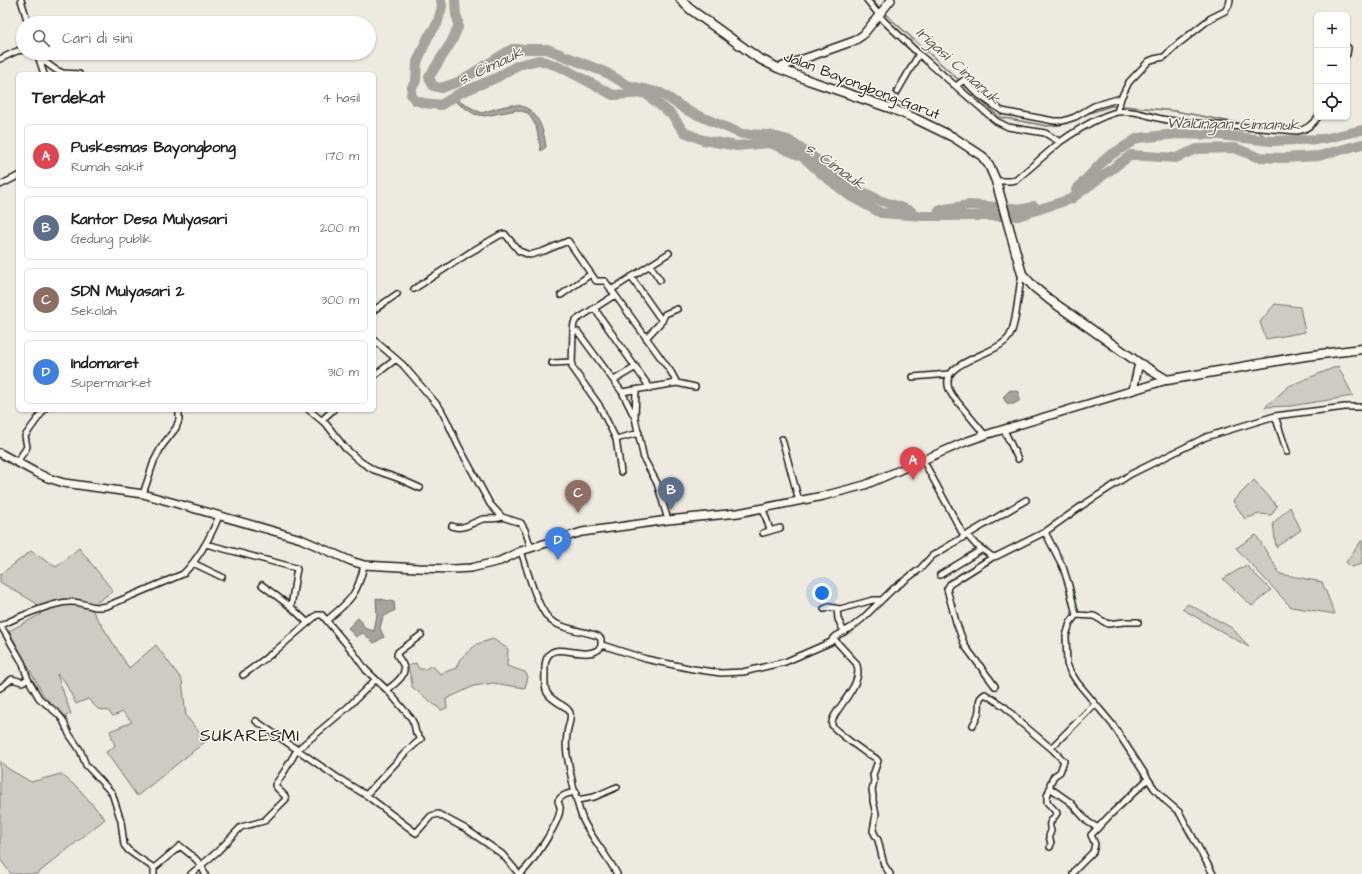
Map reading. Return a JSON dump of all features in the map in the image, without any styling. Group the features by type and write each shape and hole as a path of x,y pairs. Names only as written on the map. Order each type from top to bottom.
{"main road":[{"name":"Jalan Bayongbong-Garut","path":"681,0 690,9 758,58 808,80 890,108 954,136 982,156 989,165 996,181 1022,274 1034,287 1050,300 1139,363 1167,380"},
{"path":"778,68 854,41 863,35 889,2"},
{"path":"0,453 48,478 64,483 143,494 284,534 364,565 463,569 500,561 521,551 582,532 763,509 865,485 985,435 1167,380 1297,357 1362,348"},
{"path":"1133,390 1139,363"}],"street":[{"path":"21,0 26,16"},
{"path":"867,0 919,54 996,121 1008,127 1045,133 1060,142"},
{"path":"1117,111 1120,100 1129,82 1149,61 1164,57 1211,18 1225,11 1230,0"},
{"path":"0,60 16,52"},
{"path":"897,92 919,54"},
{"path":"40,60 43,72"},
{"path":"44,60 61,72"},
{"path":"956,85 962,80 1002,112 1054,121 1063,121 1075,117 1094,106 1120,100"},
{"path":"996,181 1016,180 1060,142 1086,125 1117,111 1127,111 1166,120 1296,131 1304,130 1315,120"},
{"path":"0,185 16,177"},
{"path":"414,289 468,253 503,234 507,236 520,251 530,254 544,251 568,241 596,281 605,281 671,372 677,383"},
{"path":"611,290 669,253"},
{"path":"650,265 660,280"},
{"path":"561,295 592,274"},
{"path":"913,377 949,374 961,365 1006,340 1012,329 1022,274"},
{"path":"631,278 662,321"},
{"path":"376,309 397,294"},
{"path":"615,295 576,320 574,323 572,367 599,405 616,438 620,472"},
{"path":"594,308 650,388"},
{"path":"646,338 662,321 665,314 677,309"},
{"path":"573,330 578,332 622,392 635,418 644,459 657,483 668,520"},
{"path":"376,342 403,365 440,408 490,504 502,517 521,523 531,548"},
{"path":"376,374 396,359"},
{"path":"552,363 572,362"},
{"path":"614,380 636,367"},
{"path":"949,374 947,383 948,388 963,409 985,435"},
{"path":"622,392 677,383 695,387"},
{"path":"635,418 636,390"},
{"path":"995,686 965,646 956,622 948,589 950,584 993,557 1045,532 1131,474 1206,437 1275,416 1345,407 1362,407"},
{"path":"16,462 27,447 26,436 43,412"},
{"path":"143,494 154,461 162,446 176,428 179,420 178,412"},
{"path":"312,412 327,425 345,448 361,462 374,470 420,488"},
{"path":"322,420 331,412"},
{"path":"1275,416 1287,452"},
{"path":"1004,430 1018,459"},
{"path":"616,438 639,433"},
{"path":"782,439 799,501"},
{"path":"923,460 966,535 981,550 993,557"},
{"path":"602,645 646,659 693,669 721,673 743,672 785,662 831,642 834,638 862,620 892,589 920,569 932,556 1026,500"},
{"path":"763,509 770,530"},
{"path":"154,868 128,850 124,845 121,821 112,793 86,765 80,750 69,734 63,720 39,698 28,679 22,662 0,626 36,610 69,602 80,603 91,607 107,606 183,574 193,563 206,544 218,516"},
{"path":"452,526 458,528 483,519 498,519 502,517"},
{"path":"763,533 780,528"},
{"path":"1045,532 1062,567 1069,586 1076,615 1067,632 1068,664 1074,678 1113,725 1148,780 1165,800 1179,812 1212,874"},
{"path":"206,544 296,568 291,607"},
{"path":"940,575 981,550"},
{"path":"521,551 532,585 546,616 558,625 598,636 601,639 602,645 598,650 592,653 584,654 554,651 548,656 546,662 544,683 547,694 550,698 567,708 570,713 571,718 567,732 566,744 577,800 583,820 617,874"},
{"path":"193,563 222,576"},
{"path":"327,620 346,604 355,593 362,579 364,565"},
{"path":"262,585 291,607 308,623"},
{"path":"824,609 829,607 837,609 881,600"},
{"path":"837,609 839,622 844,632"},
{"path":"243,674 274,652 319,614 322,615 375,680 387,690 411,718 415,731 421,739 405,753 366,795"},
{"path":"1076,615 1094,616 1108,624 1138,622"},
{"path":"387,690 398,680 405,669 398,658 397,652 421,634"},
{"path":"834,638 856,663 858,668 856,678 849,695 835,715 832,723 843,736 876,758 878,761 872,775 874,781 872,790 873,801 876,814 873,831 878,840 884,865 890,874"},
{"path":"0,688 12,679 22,682 28,679"},
{"path":"191,874 202,866 241,827 264,821 284,802 285,796 275,785 297,750 348,707 375,680"},
{"path":"973,725 980,708 978,702 985,694 1005,707 1064,761 1060,772 1054,776 1050,784 1048,794 1047,801 1056,813 1049,826 1051,831 1049,836 1051,844 1050,847"},
{"path":"1051,748 1095,704"},
{"path":"256,722 366,795 416,833 431,816 438,814 466,829 502,854 520,874 534,858 547,839 560,810 559,799 562,796 576,792"},
{"path":"1073,874 1075,870 1093,852 1095,844 1091,836 1148,780"},
{"path":"577,800 594,797 617,787"},
{"path":"1050,788 1070,802 1088,822 1098,828"},
{"path":"154,874 154,868 180,846 198,860 205,874"}],"shaded area":[{"path":"460,93 457,99 482,113 512,105 527,108 533,113 541,125 546,147 541,151 536,126 528,113 517,110 485,116 474,114 453,100"},
{"path":"1275,304 1300,307 1305,332 1266,339 1260,322"},
{"path":"1338,366 1353,396 1291,406 1265,407 1289,386"},
{"path":"1012,390 1019,392 1019,401 1014,404 1008,404 1003,397"},
{"path":"1254,480 1277,506 1271,515 1259,514 1245,519 1233,501"},
{"path":"1290,507 1301,530 1276,547 1273,523"},
{"path":"1256,535 1280,574 1322,582 1335,614 1291,607 1236,548"},
{"path":"1362,540 1362,564 1351,567 1346,562"},
{"path":"79,548 113,591 90,607 129,668 156,645 182,680 186,716 206,741 137,796 106,752 115,746 110,731 132,722 123,712 113,716 108,711 98,709 88,699 76,704 64,680 57,674 71,714 65,716 45,698 9,631 41,614 36,603 0,582 0,575 31,551 56,567"},
{"path":"1246,565 1271,590 1252,606 1223,579"},
{"path":"376,598 394,602 395,610 383,617 380,628 384,637 374,643 363,633 356,637 348,628 358,618 362,622 364,628 374,631 377,615"},
{"path":"1188,604 1232,628 1249,647 1182,609"},
{"path":"493,639 508,649 507,666 525,672 528,677 525,688 493,683 474,686 446,699 447,708 441,710 412,687 408,666 416,663 419,669 426,669 432,665 440,674 456,668 460,659 477,644"},
{"path":"0,761 7,768 31,782 61,774 78,788 105,819 37,874 11,874 0,859"}],"waterway":[{"name":"s. Cimauk","path":"441,0 442,7 437,24 428,37 417,62 416,81 412,87 411,95 415,100 424,103 441,105 460,93 496,78 518,65 539,60 561,67 613,95 645,93 672,115 684,132 703,140 737,146 770,143 803,157 850,196 881,213 923,216 1018,216 1071,199 1131,155 1176,158 1197,149 1235,148 1257,157 1283,158 1319,156 1362,144"},
{"name":"Walungan Cimanuk","path":"455,0 458,27 452,41 429,77 433,86 441,88 458,82 512,49 547,49 607,73 627,85 661,93 688,111 742,134 769,135 788,140 826,166 851,186 879,200 911,211"},
{"name":"Irigasi Cimanuk","path":"872,0 880,9"},
{"name":"Irigasi Cimanuk","path":"884,13 960,81"},
{"name":"Irigasi Cimanuk","path":"963,84 999,117 1047,126 1060,125 1070,121"},
{"name":"Irigasi Cimanuk","path":"1083,115 1111,106 1124,106 1175,111 1242,124"},
{"name":"Irigasi Cimanuk","path":"1256,130 1271,141"},
{"name":"Walungan Cimanuk","path":"1076,190 1106,158 1138,138 1177,134 1219,135 1271,141 1323,139 1362,130"},
{"name":"Walungan Cimanuk","path":"939,210 969,205 1025,209 1034,206"}],"place":[{"name":"Puskesmas Bayongbong","path":"913,480"},
{"name":"Kantor Desa Mulyasari","path":"671,510"},
{"name":"SDN Mulyasari 2","path":"578,513"},
{"name":"Indomaret","path":"558,560"}],"district":[{"name":"SUKARESMI","path":"250,735"}]}
